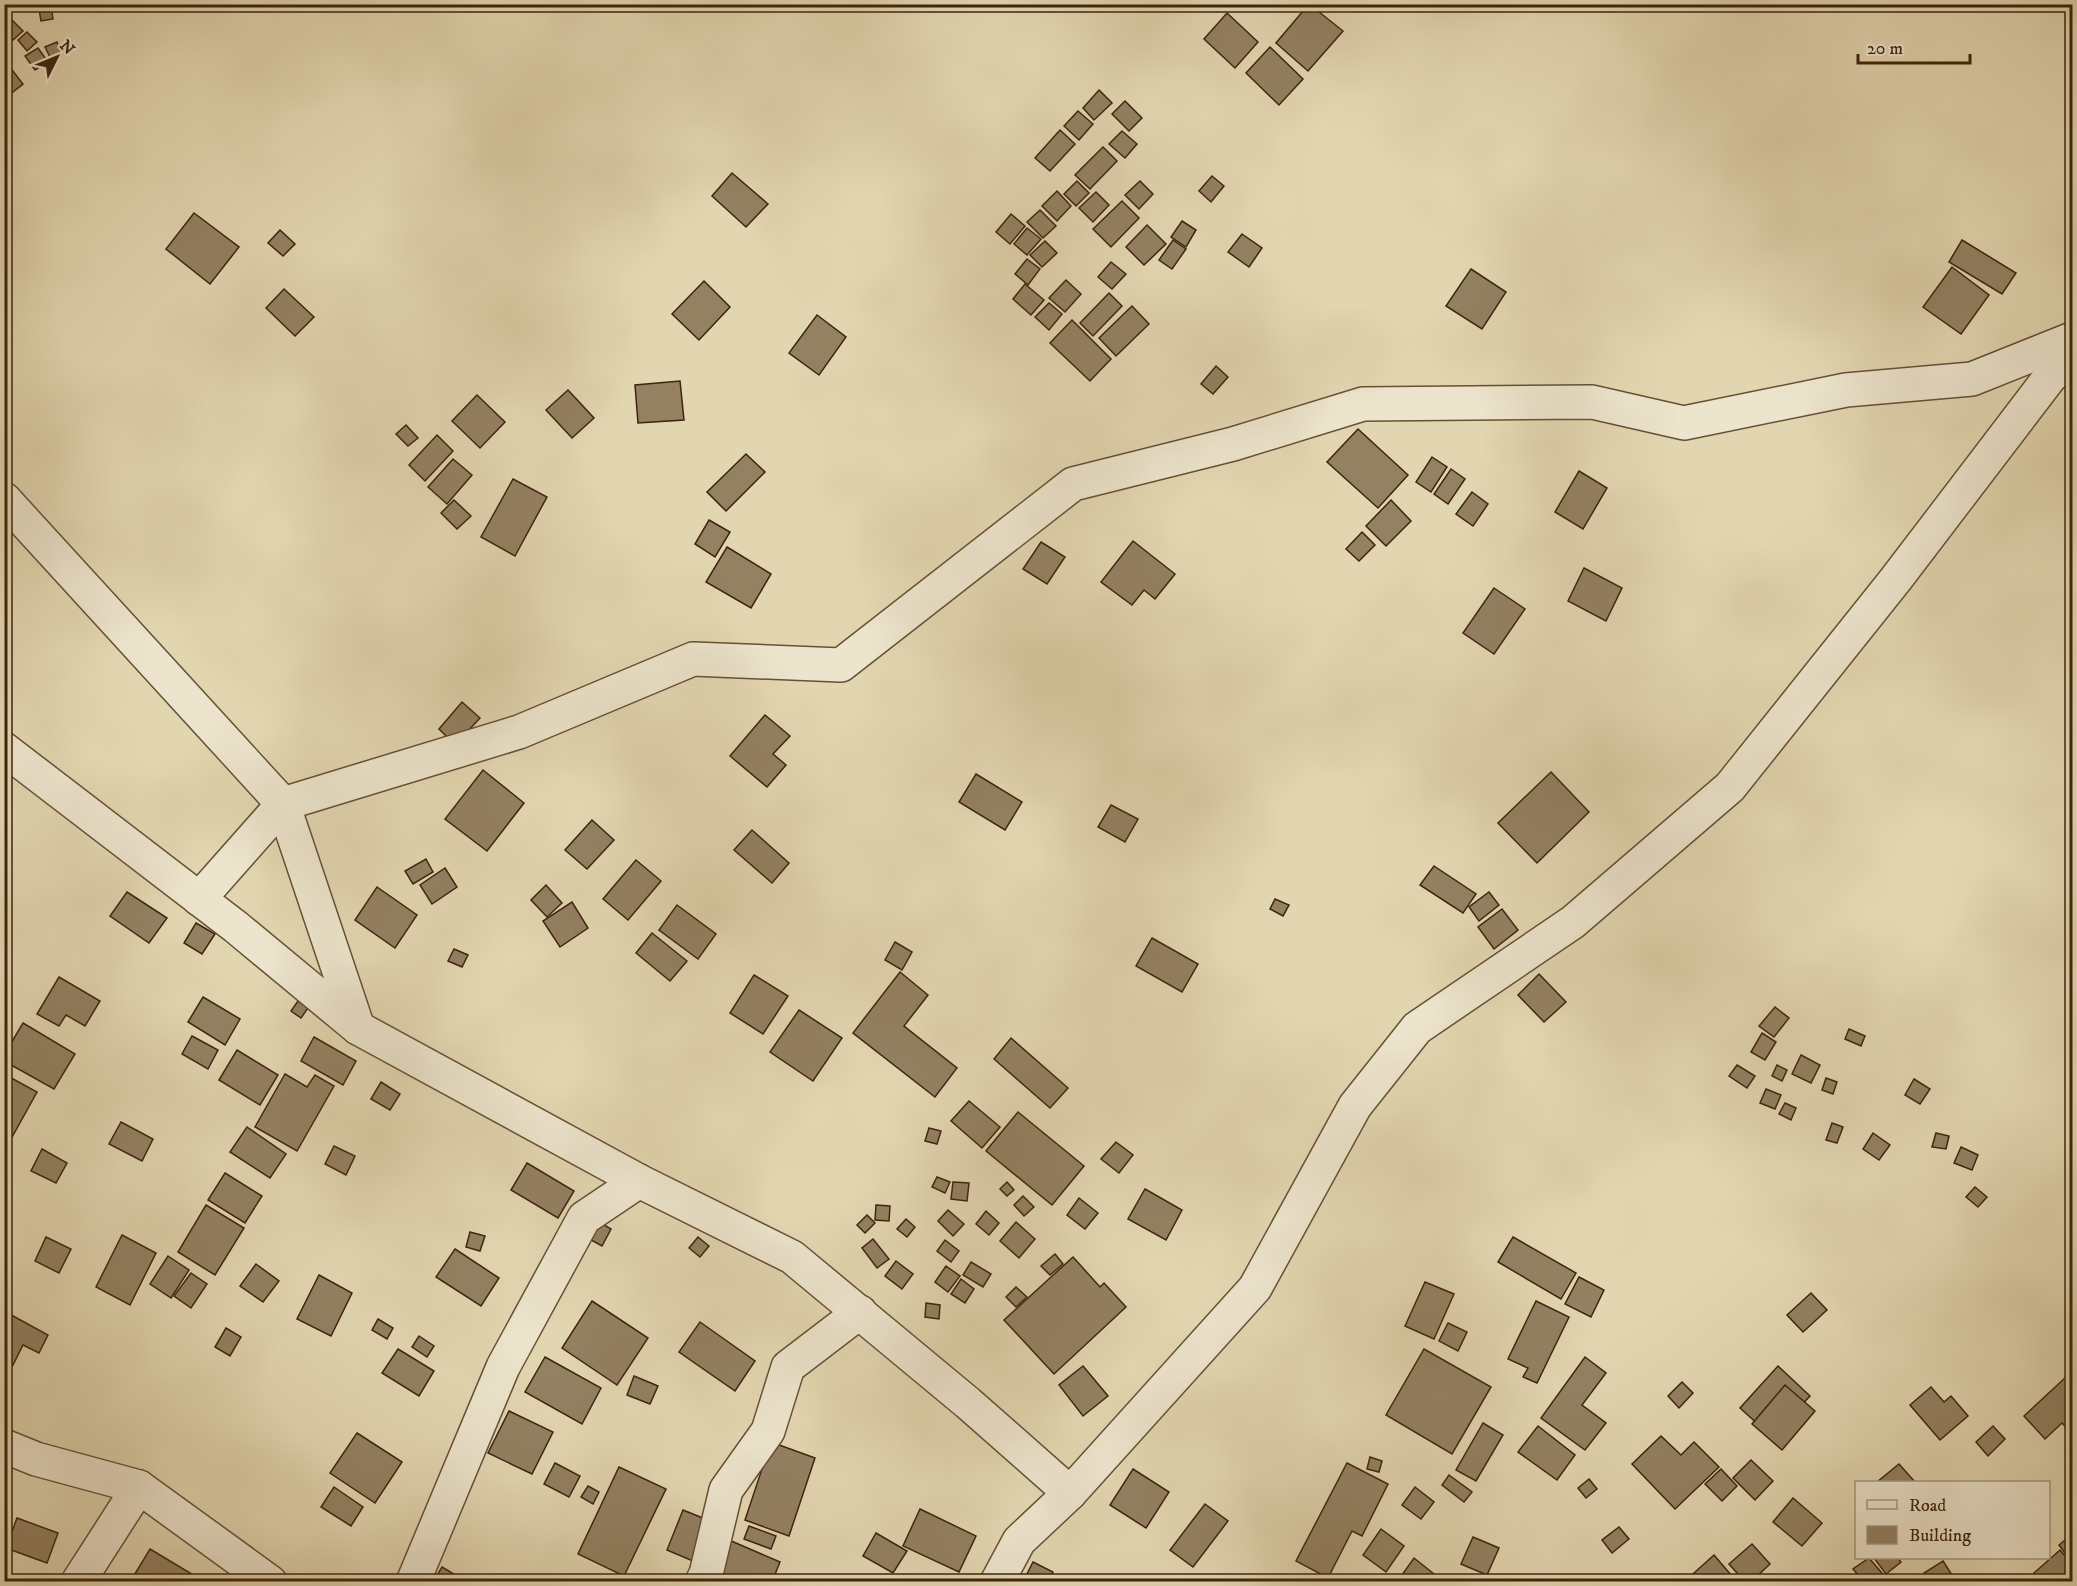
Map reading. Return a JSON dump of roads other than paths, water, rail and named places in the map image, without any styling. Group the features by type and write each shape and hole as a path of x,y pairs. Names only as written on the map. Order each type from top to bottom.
{"street":[{"path":"199,898 283,804 519,732 693,659 841,664 1073,484 1233,444 1363,404 1592,402 1684,423 1846,390 1972,379 2073,339"},
{"path":"998,1581 1019,1541 1070,1493 1255,1288 1355,1106 1417,1028 1573,922 1730,787 1896,579 2050,377 2073,356"},
{"path":"4,499 283,804 358,1028"},
{"path":"4,749 199,898 358,1028 639,1181 792,1257 860,1312 1070,1493"},
{"path":"413,1581 503,1367 584,1218 639,1181"},
{"path":"702,1581 706,1574 726,1490 768,1431 788,1367 860,1312"},
{"path":"4,1446 36,1459 139,1487 270,1581"},
{"path":"78,1581 139,1487"}]}
